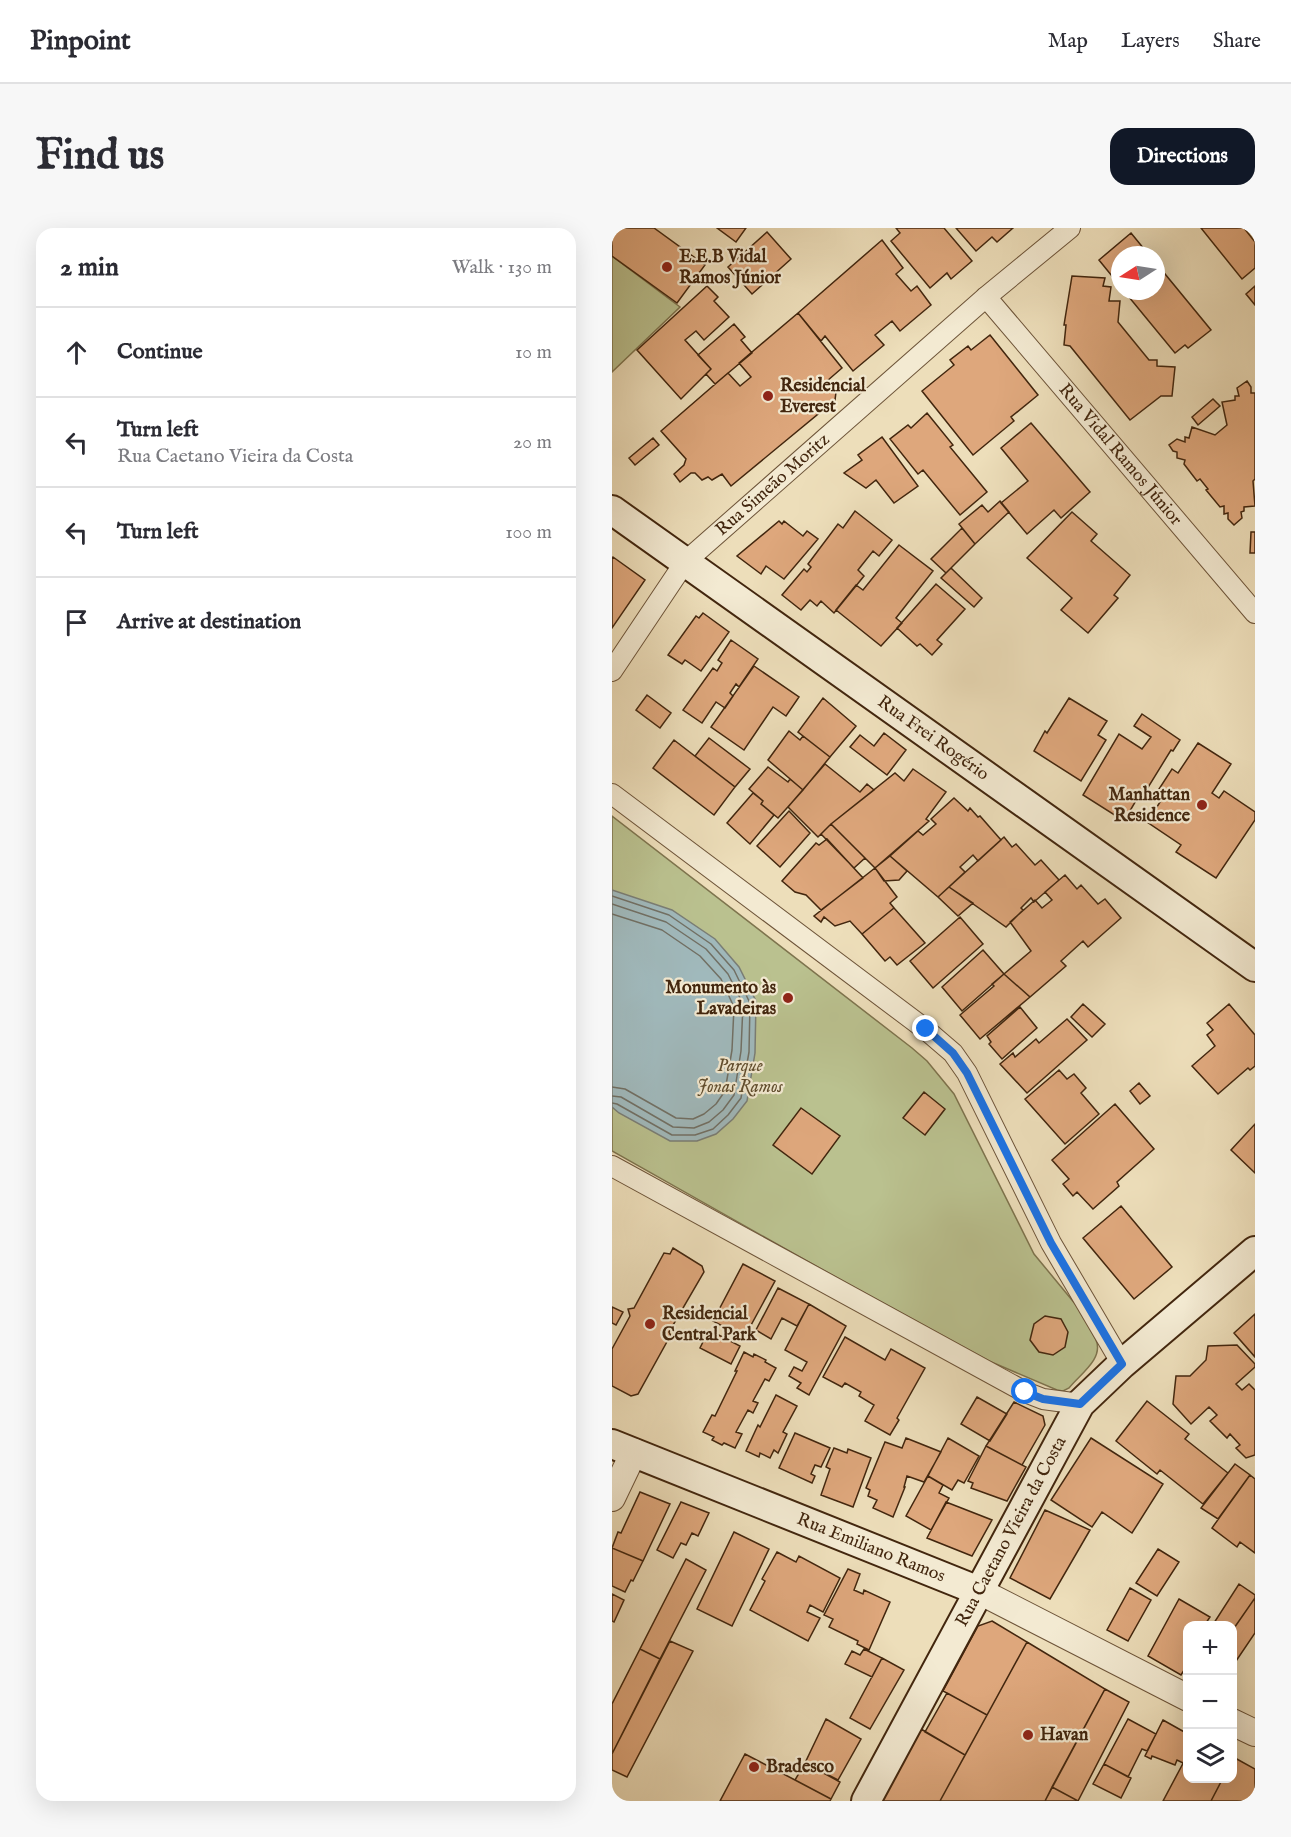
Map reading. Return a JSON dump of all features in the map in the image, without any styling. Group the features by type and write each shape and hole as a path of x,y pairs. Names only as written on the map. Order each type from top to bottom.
{"main road":[{"name":"Rua Frei Rogério","path":"612,510 1255,968"},
{"name":"Rua Caetano Vieira da Costa","path":"866,1801 1080,1404 1122,1364 1255,1251"},
{"name":"Rua Emiliano Ramos","path":"623,1448 979,1591"}],"street":[{"name":"Rua Simeão Moritz","path":"612,671 685,562 986,297 1070,228"},
{"name":"Rua Vidal Ramos Júnior","path":"986,297 1255,613"},
{"path":"612,794 926,1029 953,1053 967,1073 1051,1243 1122,1364"},
{"path":"612,1166 1025,1392 1043,1399 1080,1404"},
{"path":"612,1498 623,1448"},
{"name":"Rua Emiliano Ramos","path":"979,1591 1183,1695"},
{"path":"1237,1724 1255,1733"}],"green space":[{"path":"612,256 680,307 612,372"},
{"name":"Parque Jonas Ramos","path":"612,816 912,1048 927,1061 954,1094 1034,1254 1081,1311 1096,1340 1098,1347 1094,1360 1069,1388 1063,1391 1057,1390 989,1361 612,1151"}],"water":[{"path":"612,890 672,910 715,939 739,967 756,1001 755,1053 747,1101 733,1119 716,1134 697,1141 670,1141 612,1107"}],"building":[{"path":"612,228 654,228 705,265 677,303 612,256"},
{"path":"717,228 746,228 736,242"},
{"path":"896,228 944,228 972,261 951,279 947,273 930,288 891,241 900,233"},
{"path":"956,228 1013,228 997,242 992,237 976,251"},
{"path":"1201,228 1244,228 1255,242 1255,268 1242,279"},
{"path":"767,232 791,259 752,294 728,267"},
{"path":"1131,233 1142,246 1116,246"},
{"path":"882,240 903,268 896,274 911,291 917,286 931,305 900,331 892,321 875,335 884,345 853,371 825,336 821,341 798,313"},
{"path":"1111,250 1111,275 1099,260"},
{"path":"1165,274 1211,330 1188,348 1185,345 1175,353 1131,300 1165,300"},
{"path":"1072,276 1105,278 1103,286 1111,287 1109,301 1120,301 1118,322 1149,360 1157,360 1157,366 1175,367 1172,396 1161,396 1130,420 1070,346 1064,345 1066,325 1064,325"},
{"path":"707,286 718,297 714,301 729,317 704,340 696,331 685,340 711,369 681,399 637,350"},
{"path":"1255,286 1255,305 1246,294"},
{"name":"Residencial Everest","path":"798,313 842,368 827,381 836,392 835,400 731,486 722,474 712,480 708,477 702,480 695,473 691,473 680,482 674,474 684,465 686,459 661,431 728,373 740,386 751,377 739,363"},
{"path":"734,324 745,337 741,340 752,353 715,384 706,374 711,369 698,355"},
{"path":"990,335 1038,395 1011,417 1014,421 973,455 922,391 954,365 950,360 968,346 971,350"},
{"path":"1247,381 1251,387 1251,393 1255,393 1255,479 1253,481 1255,506 1244,507 1244,511 1241,512 1242,518 1234,525 1228,519 1228,513 1224,514 1224,506 1220,507 1200,479 1197,481 1184,464 1185,460 1177,458 1177,452 1173,451 1169,445 1177,439 1185,442 1185,437 1189,438 1192,427 1215,435 1227,425 1222,402 1235,400 1235,396 1239,396 1237,388"},
{"path":"1213,399 1220,406 1198,425 1192,417"},
{"path":"927,413 953,445 950,447 987,492 960,515 923,470 918,474 890,439 908,425 911,428"},
{"path":"1031,423 1090,492 1061,518 1054,510 1027,534 1001,503 1028,481 1001,448"},
{"path":"882,437 918,486 894,503 876,480 866,488 844,473 862,460 858,455"},
{"path":"653,438 659,445 635,465 629,458"},
{"path":"1000,501 1009,512 975,544 959,524 982,505 988,512"},
{"path":"855,511 892,540 879,556 873,551 858,570 864,576 834,613 821,601 817,606 810,600 801,610 782,595 804,569 807,572 811,567 808,564 838,524 843,528"},
{"path":"1072,512 1097,534 1091,541 1130,575 1114,595 1118,598 1088,633 1061,610 1072,598 1027,558"},
{"path":"779,521 782,524 784,521 803,536 807,531 818,539 784,579 766,566 761,574 737,556"},
{"path":"962,528 975,544 946,573 931,559"},
{"path":"1251,532 1255,532 1255,553 1250,553"},
{"path":"899,545 933,571 896,618 902,623 881,646 836,610 856,585 863,590"},
{"path":"613,557 645,580 612,628 612,559"},
{"path":"951,568 982,598 974,607 941,578"},
{"path":"936,584 965,609 937,640 942,644 932,655 920,644 917,646 897,628"},
{"path":"703,613 729,632 701,671 685,660 682,664 668,655 696,616 699,618"},
{"path":"731,640 758,659 739,687 736,684 730,693 733,696 725,708 716,702 702,723 683,710 713,668 717,671 722,663 718,660"},
{"path":"754,666 799,697 786,716 773,707 744,750 711,727"},
{"path":"647,695 671,713 660,728 636,710"},
{"path":"823,698 856,726 830,757 798,732"},
{"path":"1069,698 1107,721 1098,735 1106,740 1081,781 1034,751 1045,731 1047,733"},
{"path":"1142,714 1180,740 1173,751 1171,750 1144,794 1141,792 1124,821 1083,795 1119,734 1142,749 1151,737 1134,726"},
{"path":"789,731 800,740 803,736 830,757 803,790 768,760"},
{"path":"884,733 906,750 887,775 850,747 860,735 874,746"},
{"path":"709,738 750,769 735,787 695,756"},
{"path":"674,740 735,787 714,815 653,768"},
{"name":"Manhattan Residence","path":"1198,743 1231,764 1212,793 1219,798 1224,791 1255,812 1255,820 1216,878 1176,852 1181,845 1147,822 1166,793 1159,789 1172,769 1178,773"},
{"path":"825,764 860,792 867,784 874,790 818,837 788,807"},
{"path":"768,767 788,782 790,779 803,790 778,818 761,804 763,801 749,789"},
{"path":"913,769 946,792 926,819 929,821 875,868 831,824 895,773 904,781"},
{"path":"753,793 763,801 761,804 774,815 750,844 727,823"},
{"path":"954,798 968,811 970,808 978,817 980,816 1001,840 978,861 973,855 960,867 965,872 938,897 890,856 918,831 923,835 936,824 931,819"},
{"path":"789,811 810,833 780,867 757,846"},
{"path":"831,824 865,858 854,868 821,834"},
{"path":"1004,837 1012,847 1016,844 1035,865 1041,860 1059,880 1034,902 1031,898 1006,927 949,887"},
{"path":"827,839 863,878 821,910 806,895 795,892 782,881 816,843 819,845"},
{"path":"890,856 907,871 899,880 884,881 875,868"},
{"path":"875,868 897,897 890,903 894,908 862,934 850,921 835,926 824,917 821,922 814,916"},
{"path":"1065,875 1077,889 1081,885 1098,904 1105,899 1121,918 1088,947 1083,941 1061,961 1066,966 1030,997 1004,974 1031,951 1010,922 1035,900 1042,908 1052,900 1045,892"},
{"path":"949,887 973,903 958,916 938,897"},
{"path":"894,908 925,943 897,965 890,957 885,961 862,934"},
{"path":"960,917 983,944 933,988 910,961"},
{"path":"983,950 1004,974 962,1011 942,987"},
{"path":"1004,974 1030,997 980,1039 960,1015 994,986 992,984"},
{"path":"1083,1004 1105,1024 1092,1037 1071,1017"},
{"path":"1229,1004 1255,1035 1255,1066 1250,1070 1248,1068 1218,1094 1192,1066 1215,1046 1207,1035 1213,1030 1207,1023"},
{"path":"1020,1007 1037,1028 1002,1059 989,1044 991,1042 987,1036"},
{"path":"1067,1019 1087,1040 1027,1093 1000,1064 1013,1053 1015,1057 1036,1039 1039,1043"},
{"path":"1059,1070 1067,1079 1074,1074 1086,1088 1081,1093 1099,1114 1065,1144 1025,1099"},
{"path":"1139,1083 1150,1096 1140,1104 1130,1091"},
{"path":"924,1092 945,1109 925,1135 903,1118"},
{"path":"1115,1104 1154,1149 1117,1182 1119,1186 1093,1209 1077,1192 1073,1196 1063,1184 1069,1179 1052,1160"},
{"path":"801,1108 840,1136 812,1174 773,1145"},
{"path":"1255,1124 1255,1173 1231,1150"},
{"path":"1121,1206 1172,1267 1134,1299 1083,1238"},
{"name":"Residencial Central Park","path":"673,1248 702,1266 704,1272 669,1332 673,1340 668,1340 638,1394 631,1396 612,1386 612,1349 630,1316 628,1309 634,1308 664,1253 670,1254"},
{"path":"743,1264 775,1281 744,1338 713,1321"},
{"path":"778,1288 809,1304 797,1326 782,1318 771,1339 756,1330"},
{"path":"809,1304 846,1326 809,1395 797,1388 801,1383 789,1376 794,1367 802,1371 807,1362 785,1350"},
{"path":"612,1307 623,1312 616,1325 612,1323"},
{"path":"1255,1314 1255,1357 1234,1333"},
{"path":"1045,1316 1061,1319 1068,1332 1065,1347 1053,1355 1039,1352 1030,1340 1034,1324"},
{"path":"709,1330 740,1346 731,1364 700,1348"},
{"path":"845,1337 885,1360 891,1349 925,1368 890,1435 865,1421 874,1405 859,1396 861,1392 845,1383 842,1387 823,1377"},
{"path":"1237,1345 1255,1364 1255,1367 1236,1384 1242,1390 1249,1384 1255,1390 1255,1455 1246,1458 1236,1448 1240,1445 1230,1434 1227,1438 1210,1421 1217,1415 1209,1407 1191,1424 1173,1404 1176,1376 1190,1376 1206,1360 1208,1346"},
{"path":"744,1352 766,1360 765,1362 776,1368 769,1381 765,1379 753,1401 758,1403 753,1413 748,1410 736,1432 742,1434 735,1448 712,1440 714,1437 703,1432 712,1415 715,1416"},
{"path":"776,1395 797,1406 783,1432 787,1434 778,1453 774,1450 770,1458 760,1453 759,1457 746,1451"},
{"path":"977,1397 1007,1414 990,1441 961,1424"},
{"path":"1147,1401 1189,1434 1185,1439 1228,1473 1203,1504 1160,1470 1157,1474 1116,1441"},
{"path":"1014,1402 1043,1416 1045,1425 1022,1465 986,1446"},
{"path":"795,1433 830,1448 821,1467 815,1465 811,1474 815,1476 812,1483 779,1468"},
{"path":"906,1438 941,1452 924,1482 907,1476 893,1517 873,1508 877,1500 868,1496 870,1490 866,1488 885,1442 902,1448"},
{"path":"948,1438 979,1456 964,1483 958,1480 952,1490 928,1476"},
{"path":"1091,1438 1163,1484 1132,1533 1102,1512 1092,1527 1051,1500"},
{"path":"986,1446 1026,1467 1007,1501 971,1488 973,1483 968,1481"},
{"path":"834,1448 847,1453 848,1449 871,1458 853,1507 821,1495 830,1469 826,1467"},
{"path":"1235,1464 1250,1475 1218,1519 1201,1508"},
{"path":"1250,1475 1255,1479 1255,1553 1240,1542 1237,1547 1212,1528"},
{"path":"928,1476 943,1485 939,1493 949,1498 931,1530 906,1516"},
{"path":"640,1492 670,1504 643,1561 612,1548"},
{"path":"681,1502 709,1513 698,1536 692,1533 686,1545 681,1543 673,1558 657,1550"},
{"path":"946,1502 992,1520 972,1556 927,1538"},
{"path":"1045,1510 1090,1530 1050,1599 1010,1578"},
{"path":"734,1532 769,1549 732,1626 697,1609"},
{"path":"612,1548 643,1561 625,1592 612,1586"},
{"path":"1158,1549 1179,1562 1157,1596 1136,1583"},
{"path":"777,1552 796,1562 799,1556 840,1578 823,1612 810,1605 807,1612 820,1618 808,1641 750,1610 765,1581 762,1579"},
{"path":"686,1559 706,1570 660,1659 640,1649"},
{"path":"848,1569 860,1574 854,1590 863,1594 864,1590 890,1602 869,1650 857,1644 858,1641 829,1627 833,1619 824,1615"},
{"path":"1239,1584 1255,1595 1237,1624 1237,1621 1215,1621"},
{"path":"1130,1588 1151,1600 1128,1641 1107,1630"},
{"path":"612,1594 624,1600 614,1622 612,1621"},
{"path":"1255,1598 1255,1633 1237,1660 1237,1624"},
{"path":"1179,1599 1210,1617 1207,1621 1183,1621 1183,1672 1181,1675 1148,1656"},
{"path":"992,1621 1027,1642 987,1715 943,1691 978,1626"},
{"path":"670,1641 693,1651 627,1777 612,1770 612,1754"},
{"name":"Havan","path":"1027,1642 1105,1689 1045,1801 940,1801"},
{"path":"640,1649 660,1659 612,1754 612,1704"},
{"path":"864,1649 882,1658 872,1677 845,1664 852,1651 860,1655"},
{"path":"882,1658 904,1670 870,1729 850,1718"},
{"path":"1105,1689 1129,1702 1078,1801 1052,1787"},
{"path":"947,1693 987,1715 965,1755 925,1732"},
{"path":"826,1719 861,1739 838,1780 805,1763"},
{"path":"1128,1719 1156,1734 1147,1751 1142,1749 1128,1777 1104,1764"},
{"path":"1163,1720 1183,1731 1183,1763 1177,1760 1175,1765 1152,1756 1151,1759 1145,1756"},
{"path":"921,1729 965,1755 940,1801 882,1801"},
{"name":"Bradesco","path":"745,1754 831,1799 830,1801 720,1801"},
{"path":"1237,1759 1255,1769 1255,1798 1253,1801 1211,1801 1220,1783 1237,1783"},
{"path":"805,1763 840,1782 831,1799 795,1780"},
{"path":"1183,1763 1183,1783 1220,1783 1211,1801 1163,1801"},
{"path":"1104,1764 1131,1778 1121,1798 1093,1784"},
{"path":"1052,1787 1078,1801 1045,1801"}],"place":[{"name":"E.E.B Vidal Ramos Júnior","path":"667,267"},
{"name":"Residencial Everest","path":"768,396"},
{"name":"Manhattan Residence","path":"1202,805"},
{"name":"Monumento às Lavadeiras","path":"788,998"},
{"name":"Residencial Central Park","path":"650,1324"},
{"name":"Havan","path":"1028,1735"},
{"name":"Bradesco","path":"754,1767"}],"route":[{"path":"926,1029 953,1053 967,1073 1051,1243 1122,1364 1080,1404 1061,1403 1025,1392"}]}
